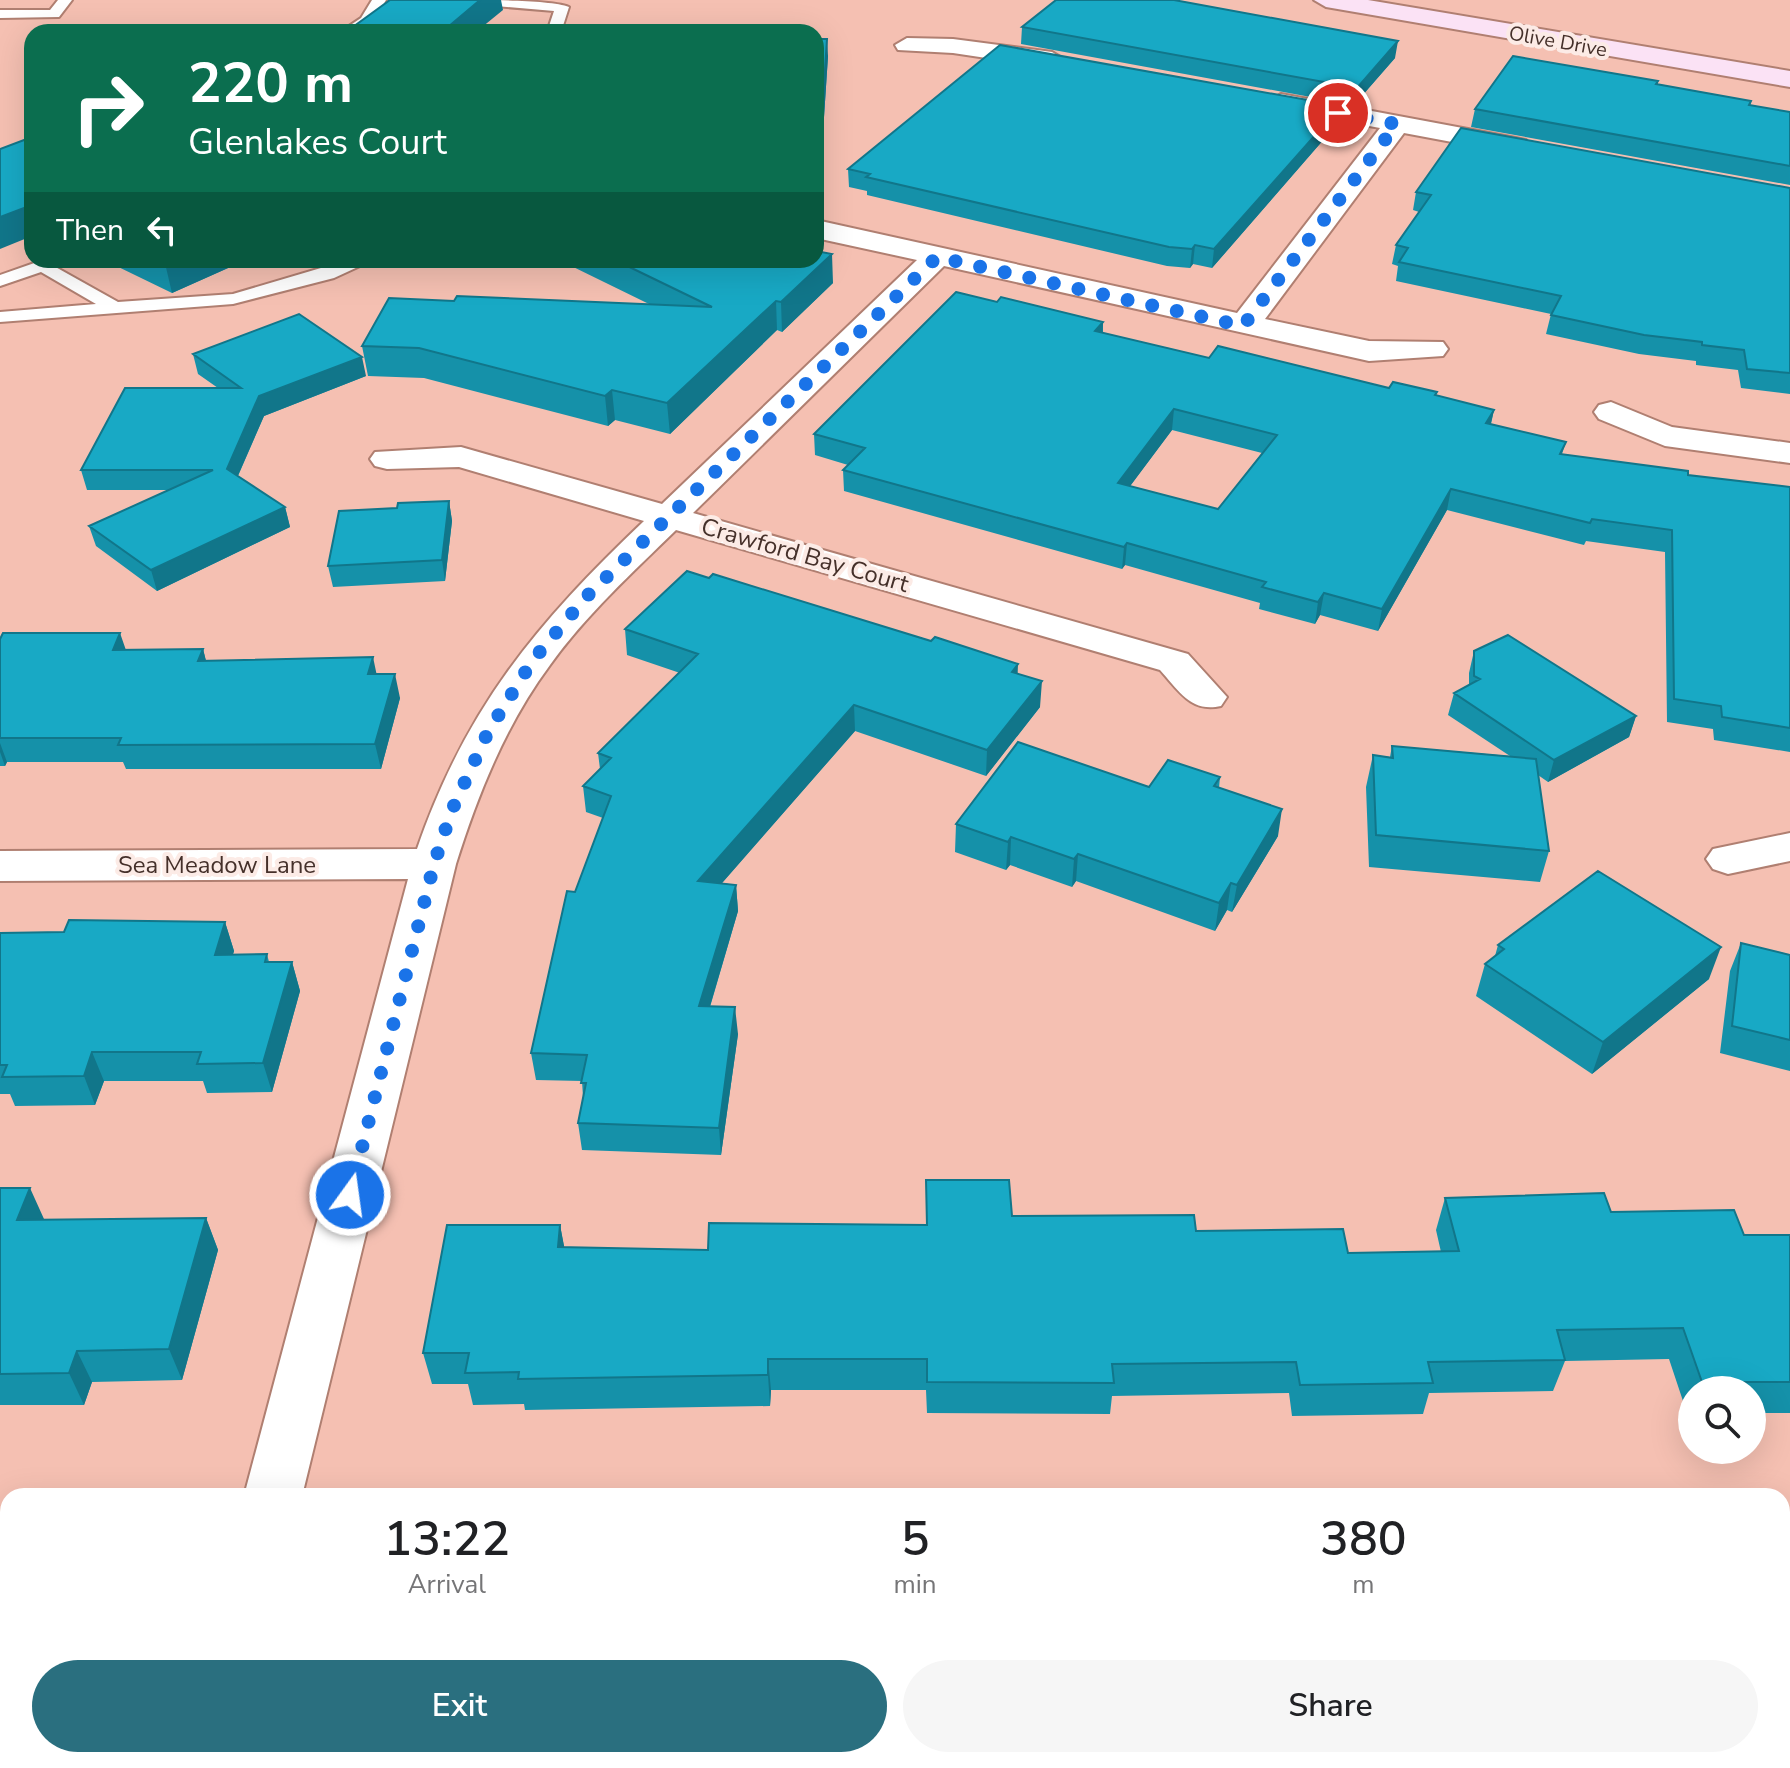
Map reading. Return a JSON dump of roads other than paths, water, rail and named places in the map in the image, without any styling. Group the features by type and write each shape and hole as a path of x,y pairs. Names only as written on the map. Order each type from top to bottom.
{"main road":[{"name":"Olive Drive","path":"1326,0 1790,79"},
{"name":"Olive Drive","path":"1469,0 1672,34"},
{"path":"1494,29 1790,66"}],"street":[{"path":"907,45 953,46 1076,64"},
{"path":"1259,98 1548,152"},
{"path":"1243,326 1397,124"},
{"path":"824,231 1243,326 1369,351 1432,349"},
{"path":"275,1488 434,864 452,810 488,732 533,660 587,596 937,257"},
{"path":"1611,412 1665,436 1790,453"},
{"name":"Crawford Bay Court","path":"387,459 461,457 669,515 1174,662 1207,697"},
{"path":"1728,859 1790,847"},
{"name":"Sea Meadow Lane","path":"0,866 434,864"}],"lane":[{"path":"0,14 54,14 65,0"},
{"path":"362,24 367,21 379,0"},
{"path":"471,0 562,7 557,24"},
{"path":"0,281 34,268"},
{"path":"47,268 115,308"},
{"path":"0,317 233,299 343,268"}]}
